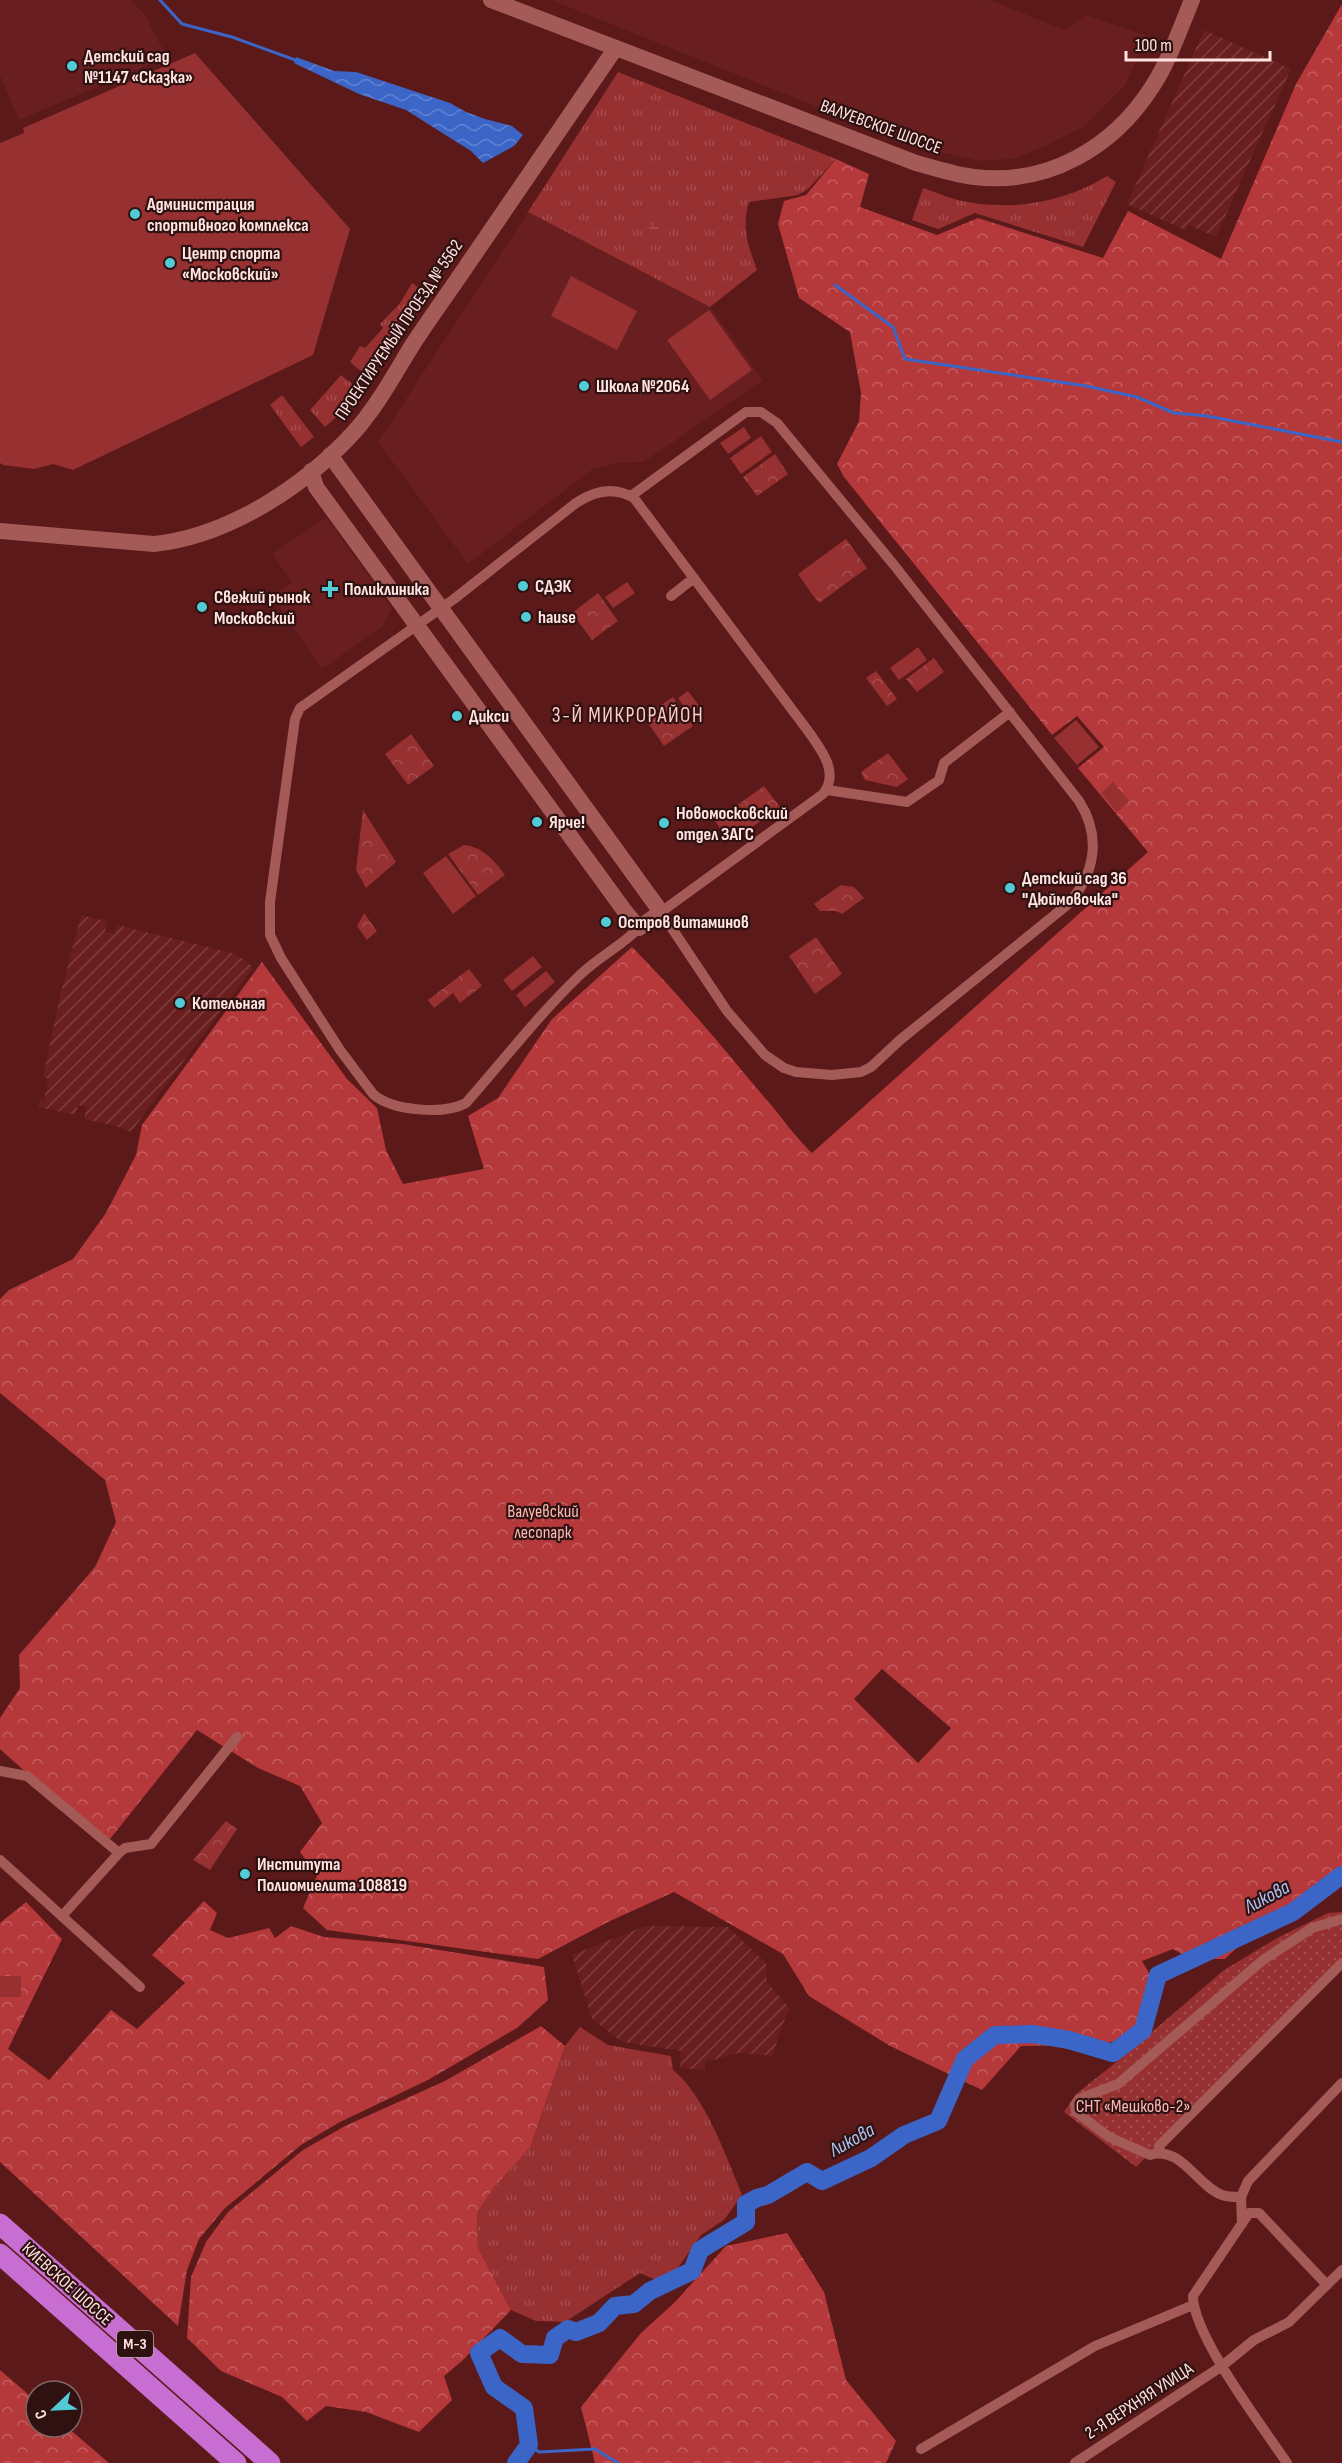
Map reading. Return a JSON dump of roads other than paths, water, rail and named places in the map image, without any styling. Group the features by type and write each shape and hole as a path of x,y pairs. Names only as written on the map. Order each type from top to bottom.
{"highway":[{"name":"КИЕВСКОЕ ШОССЕ","path":"0,2224 270,2463"},
{"name":"КИЕВСКОЕ ШОССЕ","path":"0,2254 236,2463"}],"street":[{"name":"ВАЛУЕВСКОЕ ШОССЕ","path":"491,0 916,163 973,177 1004,178 1031,174 1062,165 1088,153 1117,130 1152,87 1192,0"},
{"name":"ПРОЕКТИРУЕМЫЙ ПРОЕЗД № 5562","path":"0,531 154,544 176,541 209,532 233,522 263,505 312,471 368,415 427,323 615,49"},
{"path":"330,455 661,912 703,978 745,1034 765,1055 784,1068 815,1077 851,1074 871,1067 900,1040 1067,905 1080,891 1090,866 1092,850 1090,825 1079,801 1010,712 815,467 777,423 766,415 754,411 737,418 631,496"},
{"path":"312,471 316,487 639,928"},
{"path":"610,491 631,496 824,753 830,772 826,790 639,928 626,941 593,963 548,1006 466,1103 451,1109 405,1108 376,1096 360,1079 273,945 270,902 295,719 300,708 441,608 586,496 610,491"},
{"path":"671,596 694,578"},
{"path":"826,790 907,802 939,780 944,763 1010,712"},
{"path":"62,1916 125,1848 151,1844 237,1737"},
{"path":"0,1771 27,1776 119,1853"},
{"path":"0,1860 140,1987"},
{"path":"1241,2198 1221,2195 1175,2157 1160,2152 1150,2155 1109,2137 1076,2112 1075,2104 1079,2099 1118,2084 1263,1960 1312,1928 1342,1919"},
{"path":"1160,2152 1159,2146 1342,1963"},
{"path":"1242,2224 1241,2198 1248,2181 1342,2083"},
{"path":"1287,2463 1222,2366 1194,2312 1193,2296 1249,2213 1259,2213 1327,2285"},
{"name":"2-Я ВЕРХНЯЯ УЛИЦА","path":"1075,2463 1222,2366 1254,2340 1289,2322 1342,2270"},
{"path":"921,2449 1095,2346 1193,2306"}],"water":[{"path":"296,57 334,71 356,72 450,103 466,112 512,126 523,135 514,146 483,163 471,151 406,110 359,94 294,63"}],"waterway":[{"path":"160,0 182,24 232,37 298,61"},
{"path":"835,285 893,327 905,359 1086,386 1137,397 1174,413 1207,416 1342,442"},
{"name":"Ликова","path":"516,2463 529,2445 524,2408 494,2387 479,2353 500,2338 522,2354 550,2355 555,2338 568,2329 576,2332 599,2323 615,2306 634,2304 650,2291 692,2271 700,2250 746,2222 746,2204 768,2195 807,2172 822,2181 871,2158 904,2135 938,2121 965,2059 995,2035 1033,2034 1069,2040 1113,2053 1143,2030 1158,1975 1293,1912 1342,1875"},
{"path":"529,2445 539,2452 595,2449 618,2463"}],"place":[{"name":"Детский сад №1147 «Сказка»","path":"72,66"},
{"name":"Администрация спортивного комплекса","path":"135,214"},
{"name":"Центр спорта «Московский»","path":"170,263"},
{"name":"Школа №2064","path":"584,386"},
{"name":"СДЭК","path":"523,586"},
{"name":"Поликлиника","path":"330,589"},
{"name":"Свежий рынок Московский","path":"202,607"},
{"name":"hause","path":"526,617"},
{"name":"Дикси","path":"457,716"},
{"name":"Ярче!","path":"537,822"},
{"name":"Новомосковский отдел ЗАГС","path":"664,823"},
{"name":"Детский сад 36 \"Дюймовочка\"","path":"1010,888"},
{"name":"Остров витаминов","path":"606,922"},
{"name":"Котельная","path":"180,1003"},
{"name":"Института Полиомиелита 108819","path":"245,1874"}],"district":[{"name":"3-Й МИКРОРАЙОН","path":"628,715"}],"park label":[{"name":"Валуевский лесопарк","path":"543,1522"},
{"name":"СНТ «Мешково-2»","path":"1133,2106"}]}
